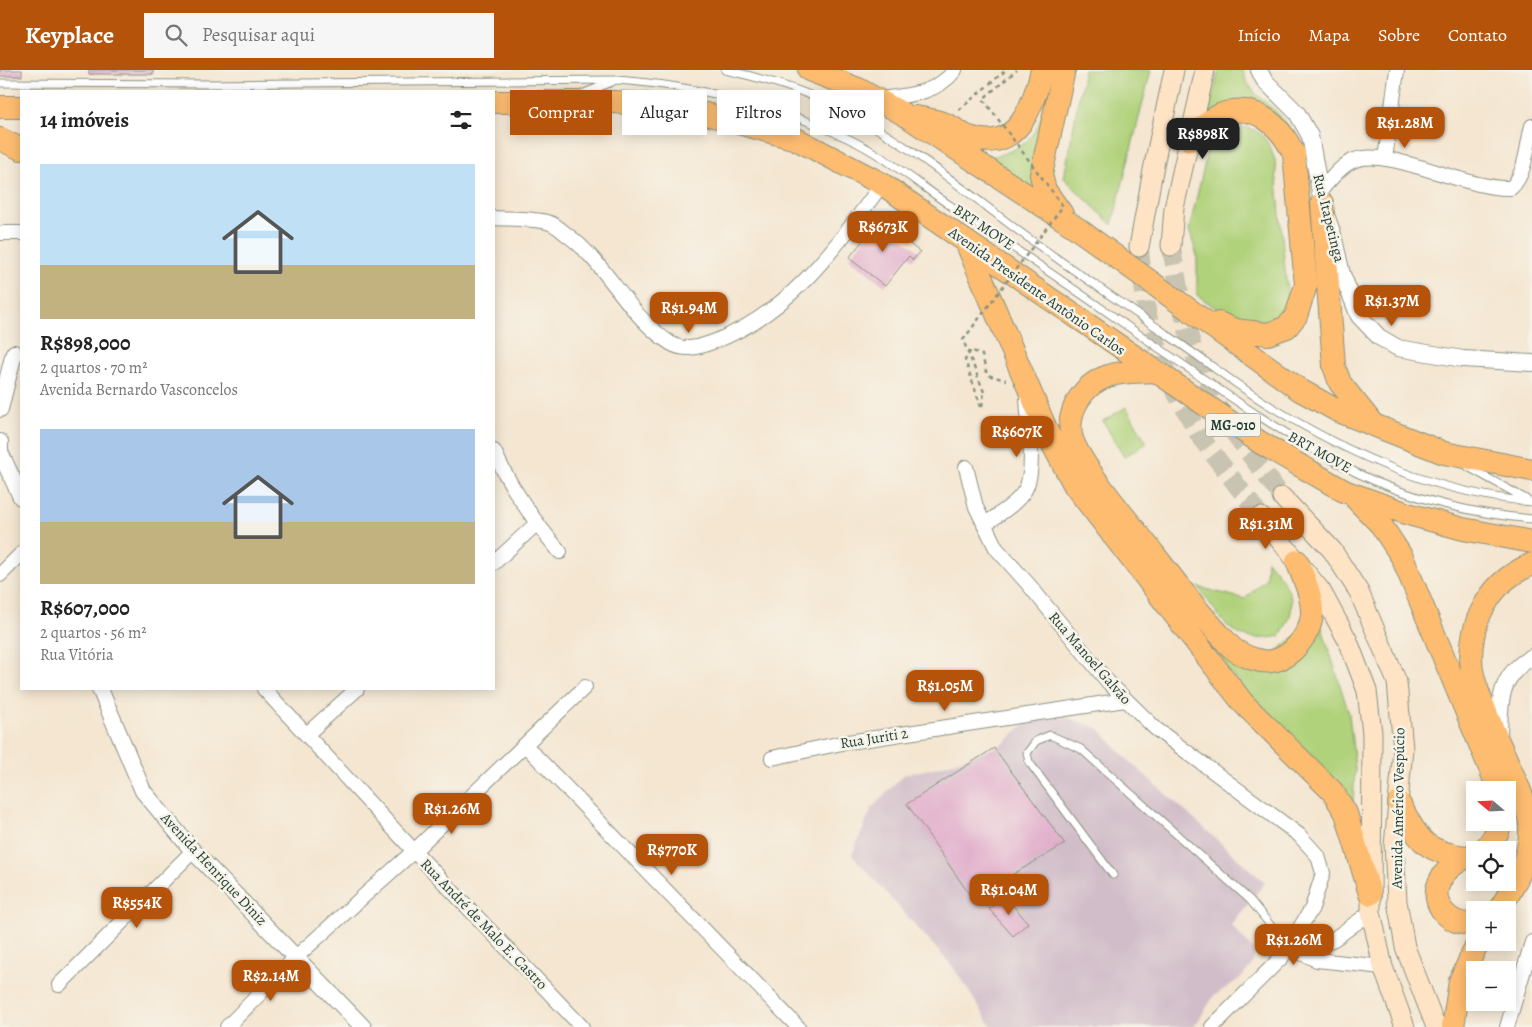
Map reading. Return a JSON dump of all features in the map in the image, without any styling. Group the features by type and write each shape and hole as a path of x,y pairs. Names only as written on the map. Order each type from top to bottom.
{"highway":[{"path":"810,70 860,90"},
{"path":"905,116 946,124 968,137 980,140 1002,138 1013,132 1023,122 1032,107 1042,70"},
{"path":"1064,70 1041,175 1045,190 1055,206 1075,227"},
{"name":"Avenida Presidente Antônio Carlos","path":"495,102 510,102"},
{"name":"Avenida Presidente Antônio Carlos","path":"612,102 665,106 764,128 796,138 882,184 1261,443 1353,496 1463,529 1532,542"},
{"path":"884,104 905,116 1075,227 1300,390 1336,410 1376,428 1444,454 1532,470"},
{"path":"0,107 20,107"},
{"path":"1190,140 1220,115 1232,112 1260,115 1272,122 1286,137 1294,154 1306,285 1296,316 1287,327 1278,332 1258,334 1235,330 1202,318"},
{"path":"0,139 20,149"},
{"path":"1321,196 1334,366 1340,383 1376,428"},
{"path":"965,241 1053,445 1075,486 1243,704 1332,791 1346,812 1370,903"},
{"path":"1153,371 1108,376 1091,385 1082,394 1071,421 1072,436 1090,470 1205,619 1234,650 1255,660 1272,661 1287,655 1307,631 1312,615 1310,595 1297,561"},
{"path":"1353,496 1381,525 1402,558 1495,781"},
{"path":"1501,901 1529,844 1530,825 1523,798 1473,678 1472,646 1478,618 1490,593 1512,573 1532,564"},
{"path":"1399,803 1416,833 1425,844 1440,854 1466,854"},
{"path":"1489,841 1498,831"},
{"path":"1466,859 1449,868 1438,883 1436,893 1446,917 1454,923 1466,923"},
{"path":"1453,1027 1460,981 1474,951"}],"main road":[{"path":"1139,247 1174,70"},
{"path":"1172,246 1174,208 1206,70"},
{"name":"Avenida Américo Vespúcio","path":"1282,497 1332,550 1359,592 1397,682 1403,750 1394,846 1397,901 1405,947 1436,1027"},
{"name":"Avenida Américo Vespúcio","path":"1261,517 1321,591 1348,641 1367,691 1372,733 1370,903 1383,967 1405,1027"}],"street":[{"path":"884,98 916,95 943,81 955,70"},
{"name":"Rua Itapetinga","path":"1259,70 1264,80 1298,113 1310,136 1321,196 1342,274 1359,316 1379,337 1398,348 1418,353 1463,359 1532,363"},
{"path":"1385,159 1397,70"},
{"path":"1321,196 1352,160 1359,158 1385,159 1482,186 1512,188 1517,182 1521,171 1532,126"},
{"path":"495,218 550,223 584,249 619,293 652,327 671,344 687,349 736,333 765,316 820,266 882,184"},
{"path":"0,233 20,233"},
{"path":"0,364 18,351"},
{"path":"0,409 18,351"},
{"path":"984,526 1018,498 1025,490 1029,479 1031,461 1025,378"},
{"path":"0,442 0,452 20,495"},
{"path":"495,453 502,470 536,524 560,552"},
{"name":"Rua Manoel Galvão","path":"966,468 976,507 996,548 1029,585 1108,682 1156,729 1193,754 1299,835 1318,856 1323,873 1319,891 1312,908 1288,947"},
{"path":"495,562 536,524"},
{"path":"0,575 20,555"},
{"path":"1498,739 1502,692 1508,678 1519,664 1532,658"},
{"path":"227,1027 296,957 414,851 585,688"},
{"name":"Avenida Henrique Diniz","path":"100,690 143,791 194,852 363,1027"},
{"name":"Rua André de Malo E. Castro","path":"265,690 414,851 582,1027"},
{"path":"307,734 356,690"},
{"name":"Rua Juriti 2","path":"772,758 842,743 1125,700"},
{"path":"525,745 798,1027"},
{"path":"59,985 194,852"},
{"path":"1212,1027 1230,1007 1267,973 1288,947 1324,943 1352,928 1370,903"},
{"path":"1507,1027 1532,942"},
{"path":"1288,947 1317,960 1383,967"}],"lane":[{"name":"BRT MOVE","path":"725,70 770,80 831,104 862,120 942,173 1019,231 1272,407 1347,449 1440,486 1491,497 1531,502"},
{"name":"BRT MOVE","path":"0,83 208,84 617,80 668,84 736,98 847,138 873,153 1259,418 1359,474 1415,495 1464,509 1532,519"},
{"path":"592,90 617,80"},
{"name":"BRT MOVE","path":"1444,454 1531,502"},
{"path":"1113,875 1029,762 1027,753 1036,741 1050,734 1081,749 1250,900 1288,947"}],"path":[{"path":"946,124 1006,70"},
{"path":"1017,70 984,99 1063,206 964,340 984,392 982,407 965,360 971,350 982,356 987,375 1008,380 1025,378"}],"shaded area":[{"path":"1062,716 1098,728 1127,759 1265,883 1231,925 1254,951 1254,960 1242,977 1214,996 1194,1027 992,1027 953,967 852,855 872,808 903,775 938,767 994,748 1003,744 1028,721"}],"green space":[{"path":"1084,70 1151,70 1112,225 1064,178"},
{"path":"1219,70 1242,70 1246,81 1252,89 1285,121 1290,130 1285,126 1208,115"},
{"path":"1049,86 1037,192 987,158 1016,148 1032,135 1042,115"},
{"path":"1238,126 1258,132 1266,140 1275,160 1288,302 1284,313 1274,324 1239,324 1197,295 1197,255 1189,230 1209,145 1219,131"},
{"path":"1126,407 1147,443 1124,457 1103,421"},
{"path":"1267,560 1282,579 1290,596 1292,604 1287,624 1280,636 1263,638 1239,634 1223,621 1198,587 1245,599 1266,578"},
{"path":"1319,618 1349,714 1355,768 1353,805 1244,689 1222,663 1218,654 1243,667 1254,669"}],"building":[{"path":"0,70 22,70 22,76 0,76"},
{"path":"89,70 153,70 153,74 89,74"},
{"path":"879,220 920,252 913,260 909,256 885,286 849,258"},
{"path":"994,748 1065,844 972,898 907,804"},
{"path":"1005,896 1028,923 1013,936 989,909"}],"tunnel":[{"path":"1171,246 1195,357 1208,389 1237,437 1282,497"},
{"path":"1139,247 1147,314 1169,380 1201,438 1261,517"}]}
